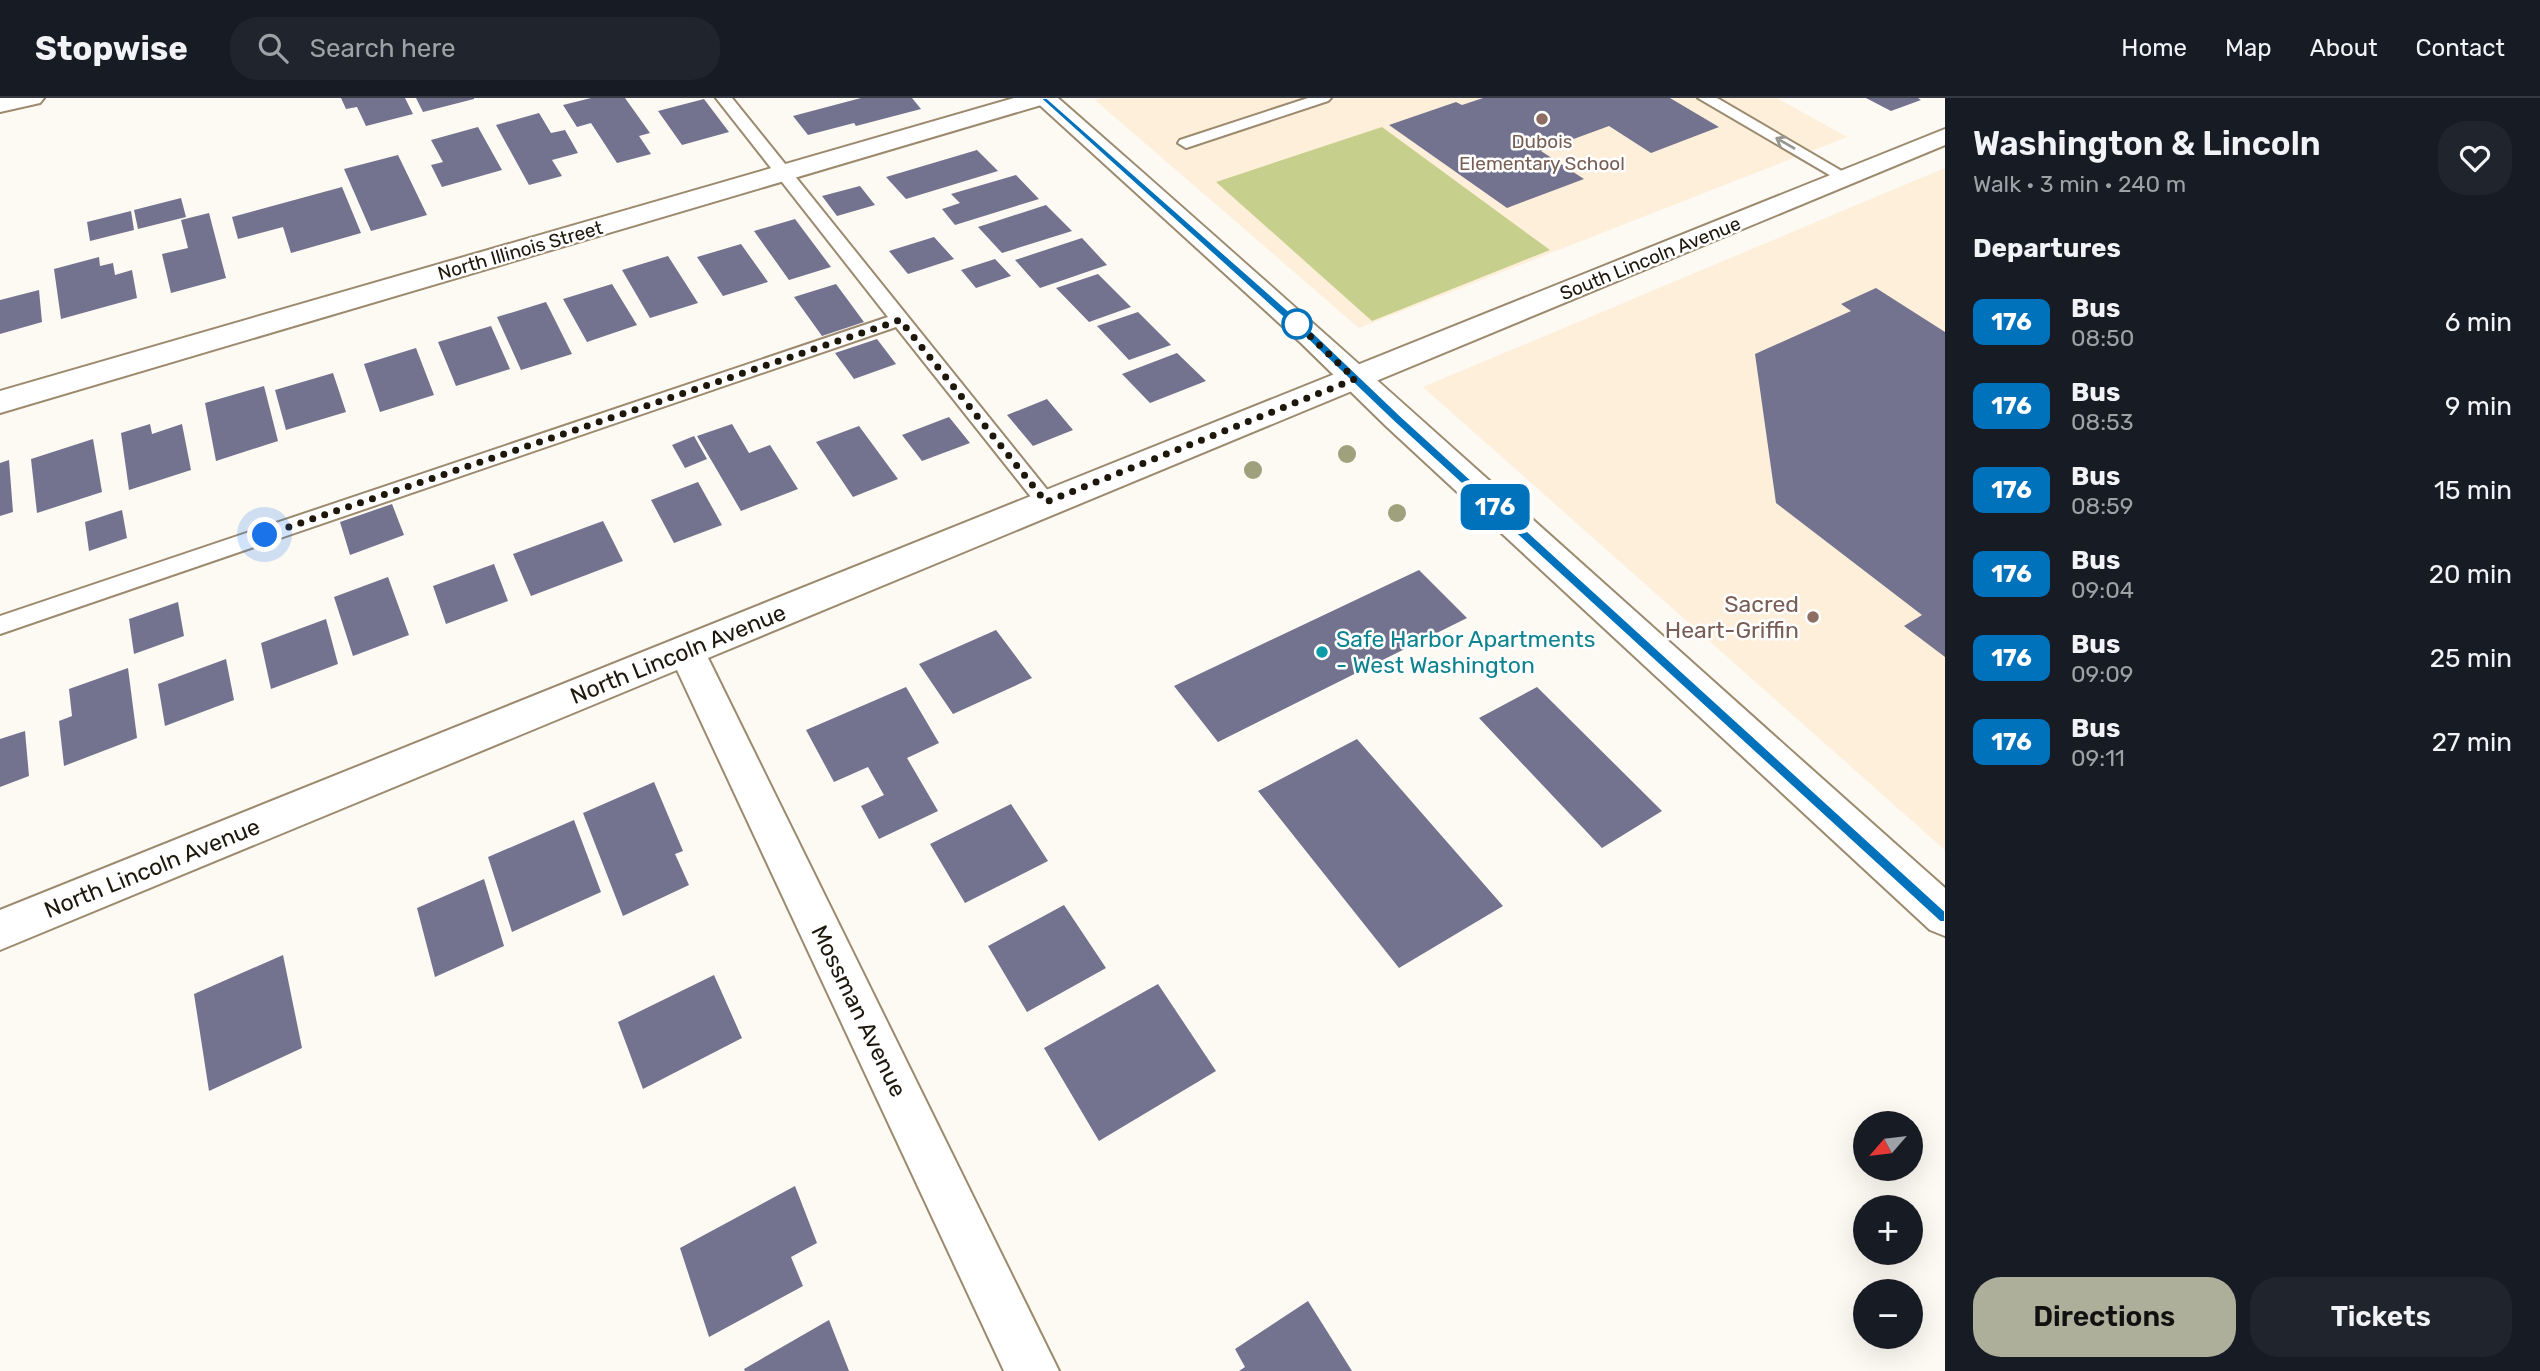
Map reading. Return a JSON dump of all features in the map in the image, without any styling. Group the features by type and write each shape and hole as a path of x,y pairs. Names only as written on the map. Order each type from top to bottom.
{"street":[{"path":"0,105 32,98"},
{"path":"1042,98 1945,916"},
{"name":"North Illinois Street","path":"0,402 1042,98"},
{"name":"South Lincoln Avenue","path":"1355,379 1945,136"},
{"name":"North Lincoln Avenue","path":"0,930 1046,502 1355,379"},
{"name":"Mossman Avenue","path":"686,651 1032,1371"}],"lane":[{"path":"724,98 1046,502"},
{"path":"1186,144 1323,98"},
{"path":"1706,98 1844,177"},
{"path":"0,625 900,320"}],"shaded area":[{"path":"1777,98 1847,137 1359,328 1095,100"},
{"name":"Sacred Heart-Griffin","path":"1945,168 1945,850 1423,387"}],"green space":[{"path":"1382,127 1550,250 1372,321 1216,182"}],"building":[{"path":"341,98 405,98 413,114 366,126 357,107 346,109"},
{"path":"416,98 474,98 474,99 423,112"},
{"path":"591,98 625,98 650,133 639,136 651,154 617,163 591,123 577,127 563,105"},
{"path":"861,98 912,98 921,109 808,135 793,116"},
{"path":"1483,98 1670,98 1719,127 1651,153 1609,126 1541,151 1584,179 1507,208 1389,125 1456,102 1462,105"},
{"path":"1866,98 1918,98 1921,100 1891,111"},
{"path":"704,99 729,132 682,145 658,111"},
{"path":"539,113 551,133 565,130 578,153 552,160 562,176 529,185 496,125"},
{"path":"478,127 502,170 442,187 431,165 443,162 431,140"},
{"path":"977,150 998,171 906,199 886,177"},
{"path":"398,155 427,215 371,231 344,169"},
{"path":"1016,175 1039,199 955,225 942,209 960,203 951,194"},
{"path":"860,186 875,205 837,216 822,196"},
{"path":"342,187 361,233 291,253 283,227 238,239 232,217"},
{"path":"181,198 186,217 138,229 134,210"},
{"path":"1046,205 1072,231 1002,253 978,227"},
{"path":"131,211 134,230 90,241 87,222"},
{"path":"209,213 226,278 171,293 162,254 188,248 181,220"},
{"path":"795,219 831,267 789,280 754,231"},
{"path":"934,237 954,259 908,274 889,251"},
{"path":"1082,238 1107,265 1040,288 1015,260"},
{"path":"741,244 768,282 723,296 697,257"},
{"path":"668,256 698,303 650,318 622,270"},
{"path":"99,257 100,266 113,263 115,275 132,270 137,298 61,319 54,269"},
{"path":"995,259 1011,276 976,288 961,270"},
{"path":"1098,274 1131,307 1089,322 1056,288"},
{"path":"612,284 637,325 587,342 563,299"},
{"path":"836,284 864,322 822,336 794,297"},
{"path":"1876,288 1945,332 1945,657 1904,626 1922,615 1776,503 1755,354 1851,311 1841,304"},
{"path":"39,290 42,322 0,334 0,300"},
{"path":"546,302 572,354 521,370 497,317"},
{"path":"1138,312 1171,345 1129,360 1097,326"},
{"path":"491,326 510,369 456,386 438,342"},
{"path":"877,339 896,364 854,379 835,353"},
{"path":"416,348 434,395 380,412 364,364"},
{"path":"1177,353 1206,381 1150,403 1122,374"},
{"path":"333,373 346,412 286,430 275,390"},
{"path":"264,386 278,441 216,461 205,403"},
{"path":"1047,399 1073,430 1033,446 1007,415"},
{"path":"949,417 970,443 922,461 902,435"},
{"path":"150,424 152,434 182,424 191,470 129,490 121,433"},
{"path":"732,424 749,453 770,445 798,489 741,511 697,436"},
{"path":"859,426 898,479 853,497 816,442"},
{"path":"694,436 707,459 685,468 672,445"},
{"path":"93,439 102,492 37,513 31,459"},
{"path":"9,460 13,512 0,516 0,463"},
{"path":"698,482 722,525 674,543 651,500"},
{"path":"392,504 404,535 350,555 340,522"},
{"path":"122,510 127,538 89,551 85,522"},
{"path":"603,521 623,561 531,596 513,554"},
{"path":"494,564 508,601 446,624 433,586"},
{"name":"Safe Harbor Apartments - West Washington","path":"1419,570 1467,618 1218,742 1174,686"},
{"path":"388,577 409,635 353,656 334,597"},
{"path":"178,602 184,636 134,654 129,619"},
{"path":"326,619 338,664 271,689 261,643"},
{"path":"996,630 1032,678 953,714 919,664"},
{"path":"226,659 234,700 165,726 158,684"},
{"path":"128,668 137,738 64,766 59,721 72,716 69,689"},
{"path":"906,687 939,743 907,758 938,811 879,839 861,806 884,795 868,767 834,782 806,730"},
{"path":"1537,687 1662,811 1602,848 1479,718"},
{"path":"25,731 29,776 0,787 0,739"},
{"path":"1357,739 1503,906 1399,968 1258,791"},
{"path":"654,782 683,851 675,854 689,885 623,916 583,813"},
{"path":"1011,804 1048,861 965,903 930,844"},
{"path":"574,820 601,892 512,932 488,857"},
{"path":"484,879 504,946 435,977 417,908"},
{"path":"1064,905 1106,968 1027,1012 988,946"},
{"path":"283,955 302,1048 209,1091 194,994"},
{"path":"714,975 742,1038 643,1089 618,1022"},
{"path":"1158,984 1216,1071 1099,1141 1044,1048"},
{"path":"795,1186 817,1243 791,1257 803,1286 709,1337 680,1248"},
{"path":"1308,1301 1352,1371 1239,1371 1245,1367 1235,1349"},
{"path":"829,1320 849,1371 745,1371 744,1369"}],"bus line":[{"name":"176","path":"1044,98 1311,336 1398,419 1945,916"}],"place":[{"name":"Dubois Elementary School","path":"1542,119"},
{"name":"Sacred Heart-Griffin","path":"1813,617"},
{"name":"Safe Harbor Apartments - West Washington","path":"1322,652"}],"route":[{"path":"265,535 900,320 1046,502 1355,379 1291,318 1297,324"}]}
